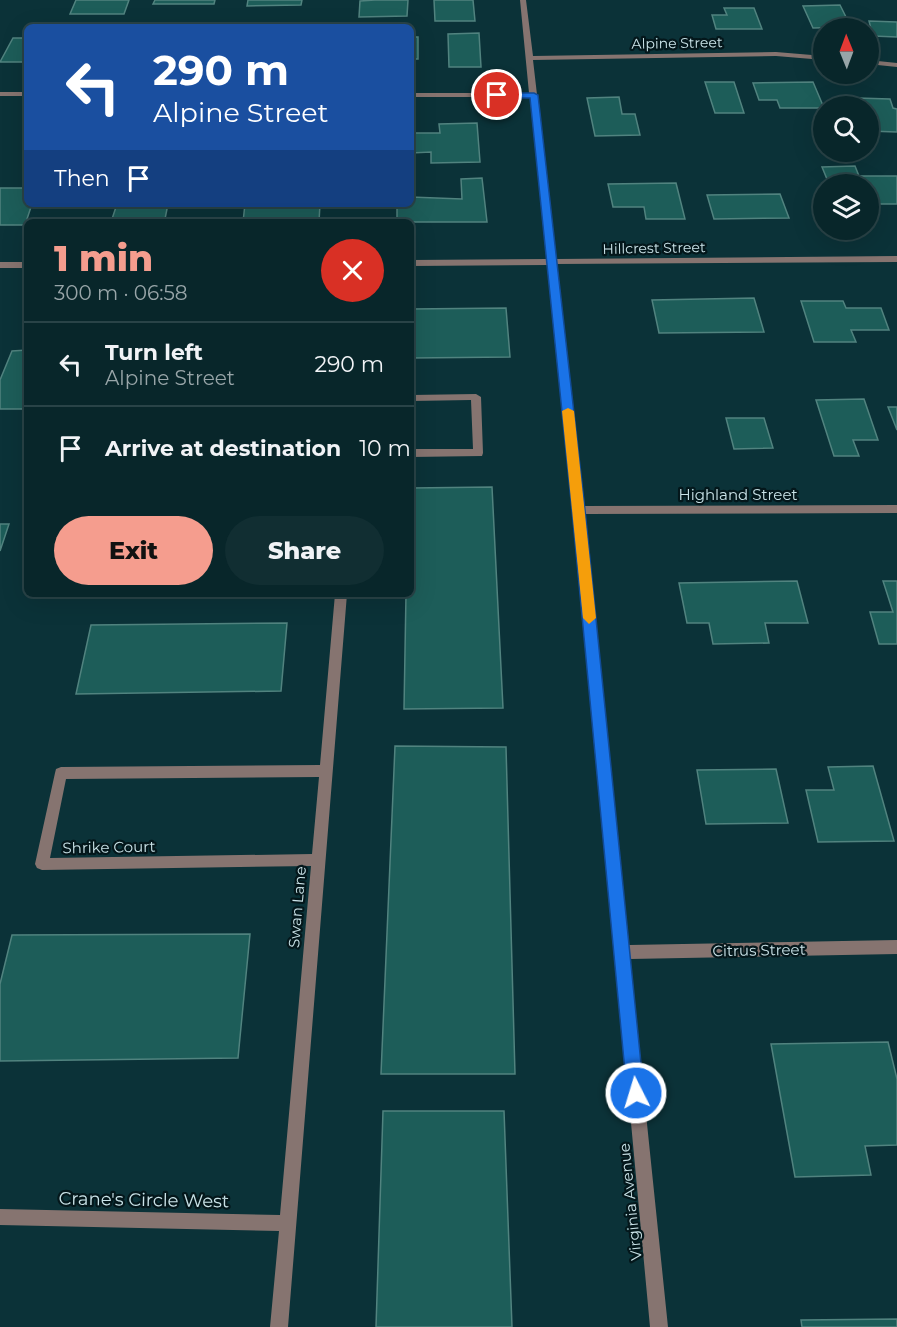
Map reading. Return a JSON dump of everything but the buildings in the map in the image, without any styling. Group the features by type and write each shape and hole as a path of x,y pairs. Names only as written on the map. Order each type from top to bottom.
{"street":[{"name":"Virginia Avenue","path":"523,0 579,510 659,1327"},
{"name":"Alpine Street","path":"530,58 776,54 813,57"},
{"path":"879,63 897,65"},
{"path":"0,94 24,94"},
{"path":"414,95 534,95"},
{"name":"Hillcrest Street","path":"414,263 897,258"},
{"path":"0,265 24,265"},
{"path":"414,398 476,397 478,453 414,453"},
{"name":"Highland Street","path":"579,510 897,509"},
{"name":"Swan Lane","path":"279,1327 340,597"},
{"name":"Shrike Court","path":"318,860 42,864 60,773 325,771"},
{"name":"Citrus Street","path":"622,952 897,947"},
{"name":"Crane's Circle West","path":"0,1217 287,1223"}],"slow traffic":[{"path":"568,411 589,618"}],"route":[{"path":"497,95 534,95 579,510 636,1093"}]}
